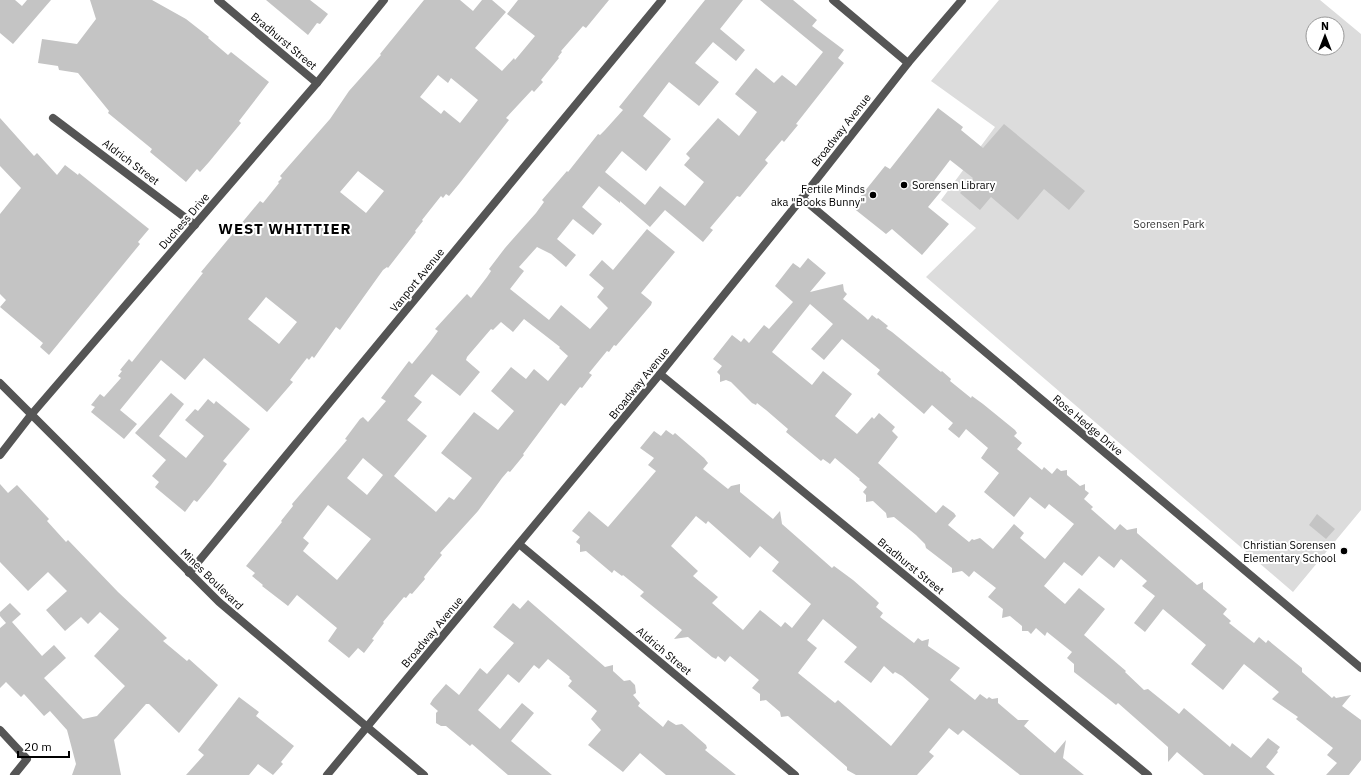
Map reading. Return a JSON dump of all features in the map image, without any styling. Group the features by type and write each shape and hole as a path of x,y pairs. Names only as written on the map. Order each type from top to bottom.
{"street":[{"name":"Bradhurst Street","path":"218,0 317,83"},
{"name":"Duchess Drive","path":"0,455 31,415 317,83 384,0"},
{"name":"Vanport Avenue","path":"189,573 662,0"},
{"path":"833,0 908,63"},
{"name":"Broadway Avenue","path":"327,775 660,374 802,198 908,63 962,0"},
{"name":"Aldrich Street","path":"53,118 195,224"},
{"name":"Rose Hedge Drive","path":"802,198 1361,668"},
{"name":"Bradhurst Street","path":"660,374 1148,775"},
{"name":"Mines Boulevard","path":"0,383 189,573 244,624 424,775"},
{"name":"Aldrich Street","path":"519,544 796,775"},
{"path":"0,730 27,759 14,775"}],"green space":[{"name":"Sorensen Park","path":"999,0 1320,0 1339,16 1305,16 1305,56 1345,56 1345,21 1361,34 1361,510 1293,592 926,277 976,228 941,200 995,127 931,81"}],"building":[{"path":"0,0 15,0 22,6 27,0 51,0 13,44 0,33"},
{"path":"90,0 152,0 186,19 209,37 208,38 228,55 231,52 269,82 239,121 241,123 209,162 200,172 197,169 186,182 150,152 152,149 108,113 109,111 78,73 59,70 58,66 38,63 42,39 77,44 96,19"},
{"path":"266,0 310,0 328,14 320,24 317,23 308,35"},
{"path":"424,0 460,0 473,11 482,0 492,0 506,12 475,48 502,71 514,58 515,60 535,36 507,14 518,0 609,0 586,28 583,26 561,51 562,52 558,57 559,58 541,80 543,82 534,92 532,90 506,118 509,120 459,184 449,196 446,194 443,198 441,196 422,220 423,221 415,231 416,232 388,268 387,267 383,270 340,330 336,327 314,358 312,356 309,360 307,358 290,380 293,382 267,412 204,358 185,380 161,360 120,410 137,424 124,439 91,412 95,407 91,405 100,394 104,397 121,378 118,376 122,371 120,370 129,359 132,362 203,273 201,272 260,201 263,203 279,183 278,182 282,178 280,176 330,119 349,91 381,55 380,54","holes":["438,75 448,83 451,78 478,100 460,123 444,110 441,114 420,97","358,171 384,191 366,213 340,192","266,297 297,322 279,344 248,319"]},
{"path":"705,0 743,0 720,29 745,50 736,61 713,42 695,63 719,82 699,106 669,82 643,116 671,139 646,171 622,151 605,172 645,205 660,186 685,206 704,182 684,165 690,158 686,154 718,118 739,136 757,112 735,94 756,68 774,83 782,75 796,86 823,52 760,0 793,0 817,20 812,26 844,50 838,58 844,63 796,124 798,125 784,142 782,140 765,160 768,163 740,197 737,196 710,228 713,230 703,242 665,210 650,227 620,201 620,203 599,186 582,207 602,224 593,235 573,219 557,239 576,255 566,267 551,254 537,247 519,267 524,271 510,289 549,320 561,305 590,329 608,308 597,297 604,288 589,275 602,260 613,270 647,229 675,252 641,293 652,302 651,305 616,346 614,345 609,352 607,351 589,373 592,375 582,388 580,387 565,406 561,403 523,454 524,455 510,472 508,471 502,478 478,511 440,553 442,555 424,577 425,579 412,594 410,593 406,598 404,597 383,622 384,623 372,639 374,640 364,653 358,648 349,658 328,641 337,628 297,595 288,606 262,586 263,585 252,576 255,573 246,566 282,522 281,521 293,506 292,504 347,440 345,439 360,419 363,417 368,422 386,401 381,398 409,361 412,364 430,342 438,331 435,329 467,294 471,298 491,271 489,269 544,202 542,200 567,171 568,172 598,134 600,135 623,110 619,107","holes":["524,319 560,347 559,348 568,356 548,381 534,369 526,379 511,367 491,391 514,411 498,430 474,412 441,453 472,478 454,500 449,497 436,512 394,476 427,436 407,420 422,402 414,396 432,374 460,396 480,372 466,360 467,357 491,329 493,330 501,322 513,332","363,458 383,475 367,495 347,478","328,505 371,539 337,580 303,551 309,543 303,538"]},
{"path":"938,108 963,127 961,130 983,148 1004,124 1085,191 1069,210 1044,189 1018,220 991,197 980,210 960,193 973,178 950,160 934,181 943,189 928,207 949,224 922,255 892,229 886,234 852,207 885,166 890,169"},
{"path":"0,118 34,156 37,153 57,175 65,165 78,175 79,173 149,229 138,242 140,244 49,355 40,347 43,343 0,307 6,300 0,294 0,214 21,188 0,166"},
{"path":"808,258 826,273 810,292 843,284 844,291 847,294 843,299 868,320 872,315 877,319 878,318 888,326 886,328 941,372 942,371 951,379 950,381 971,398 972,396 983,404 1015,430 1017,433 1014,436 1022,443 1017,449 1042,470 1044,467 1052,474 1057,468 1061,471 1067,470 1067,475 1080,486 1085,484 1085,490 1089,493 1084,499 1093,507 1091,509 1115,530 1120,524 1127,530 1137,528 1137,533 1197,585 1203,582 1203,589 1227,609 1223,614 1231,621 1229,623 1254,643 1259,637 1266,643 1268,640 1302,668 1302,672 1332,698 1334,696 1336,698 1351,695 1342,706 1361,720 1361,760 1349,775 1326,775 1337,763 1327,755 1333,748 1296,719 1298,717 1272,699 1279,692 1244,664 1223,690 1191,664 1206,645 1163,609 1145,632 1134,623 1155,596 1142,586 1147,581 1121,559 1114,568 1099,556 1082,576 1064,562 1044,586 1065,604 1079,588 1105,609 1084,635 1126,671 1125,672 1144,690 1148,689 1179,714 1184,708 1230,747 1232,743 1251,758 1268,738 1280,747 1277,751 1278,752 1266,767 1275,775 1204,775 1177,752 1168,762 1168,747 1118,703 1116,705 1074,672 1074,664 1067,658 1072,652 1047,632 1045,636 1036,628 1031,634 1028,631 1022,631 1022,626 1010,616 1002,618 1003,609 988,597 996,588 974,571 969,577 962,571 952,573 952,568 926,548 925,544 916,535 894,517 887,518 886,513 873,501 866,502 866,495 863,492 867,487 859,480 860,479 835,458 830,464 823,459 821,461 786,432 788,429 757,403 756,405 752,403 731,382 726,380 720,382 720,375 717,372 722,366 713,359 732,335 741,342 744,338 749,343 764,325 769,329 793,302 775,286 793,263 800,268","holes":["810,304 833,324 811,349 824,360 842,339 880,370 877,374 924,414 932,405 953,423 948,429 959,438 966,429 988,448 981,458 999,473 984,492 1014,517 1030,497 1045,509 1049,504 1074,524 1045,559 1020,538 1024,533 1014,524 993,549 980,538 974,540 972,539 969,542 948,525 956,516 954,513 943,505 936,513 878,463 898,437 892,431 895,427 879,413 874,419 872,417 857,434 835,416 852,394 823,371 812,385 772,352"]},
{"path":"171,393 184,404 159,436 186,458 204,436 185,420 195,409 198,411 208,399 214,404 216,401 250,429 223,461 227,464 211,485 197,502 194,500 185,512 155,487 159,482 152,476 166,460 135,433"},
{"path":"666,430 673,435 675,433 708,463 703,469 728,489 731,486 740,484 740,492 773,519 780,511 782,524 832,568 834,566 853,580 879,603 876,607 883,613 880,617 914,643 918,638 922,641 929,639 928,646 960,668 950,680 975,700 980,694 987,699 989,697 992,699 998,698 998,703 1018,720 1029,720 1024,726 1055,753 1066,740 1063,758 1084,775 1020,775 963,730 958,735 949,728 929,752 934,756 917,775 856,775 847,770 847,767 788,716 781,717 780,712 766,700 760,701 760,694 752,688 759,680 730,656 725,662 718,656 716,659 712,657 688,637 674,639 682,630 640,596 644,592 623,575 622,576 614,570 612,573 586,551 580,552 580,545 576,542 580,537 572,531 589,511 608,527 656,471 648,465 654,458 640,448 654,431 661,436","holes":["696,516 706,524 708,521 750,558 760,546 779,562 772,571 811,604 792,628 785,622 781,627 760,610 743,630 712,603 718,597 693,576 698,571 671,546","823,619 857,647 844,662 871,683 884,666 893,674 895,672 902,676 929,699 891,746 838,700 835,703 798,673 817,648 807,640"]},
{"path":"0,484 8,493 17,485 49,519 47,521 66,542 68,540 118,592 167,638 163,641 187,661 189,659 218,685 179,733 149,704 146,704 114,740 121,775 72,775 76,764 67,730 50,711 44,716 24,694 21,697 6,682 0,688 0,628 6,623 0,616 0,612 10,603 21,614 12,622 42,656 54,645 66,658 44,678 83,719 97,716 125,686 94,656 119,629 100,612 88,624 81,617 65,631 46,610 67,591 48,572 28,591 0,562"},
{"path":"1317,514 1335,529 1326,539 1309,525"},
{"path":"528,600 605,667 613,665 613,671 624,681 630,680 635,685 636,693 633,695 640,703 638,706 663,727 668,720 676,725 682,724 706,745 707,748 705,750 736,775 666,775 640,753 623,772 588,745 601,730 591,719 597,711 568,686 572,681 569,678 570,677 548,659 539,669 534,665 519,683 508,674 478,710 500,729 522,703 534,713 511,741 552,775 508,775 472,744 470,746 446,726 441,726 436,723 436,713 438,711 430,704 433,699 446,684 459,695 480,668 487,674 514,643 493,627 513,603 520,609"},
{"path":"239,697 259,712 256,716 294,746 281,762 283,764 273,775 258,764 249,775 186,775 204,755 198,750"}],"place":[{"name":"Sorensen Library","path":"904,185"},
{"name":"Fertile Minds aka \"Books Bunny\"","path":"873,195"},
{"name":"Christian Sorensen Elementary School","path":"1344,551"}],"district":[{"name":"WEST WHITTIER","path":"285,229"}]}
